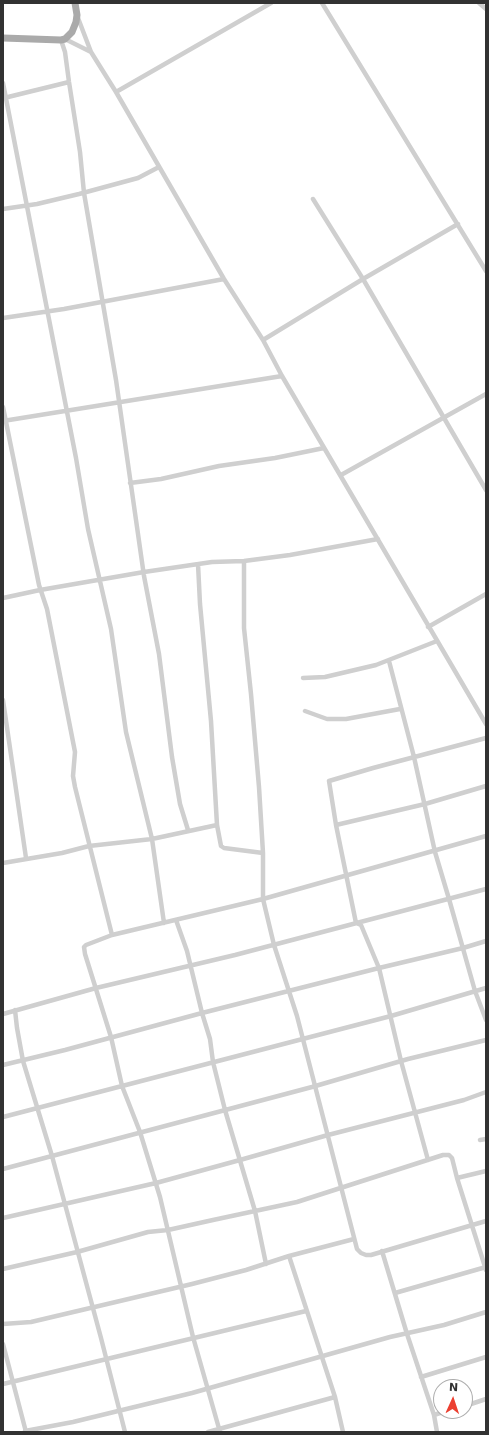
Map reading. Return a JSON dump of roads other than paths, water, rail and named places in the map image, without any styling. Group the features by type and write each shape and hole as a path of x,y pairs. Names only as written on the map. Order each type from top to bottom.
{"main road":[{"path":"3,38 63,39 72,32 76,22 77,15 74,3"}],"street":[{"path":"116,92 271,3"},
{"path":"322,3 486,271"},
{"path":"479,3 486,10"},
{"path":"77,15 91,52 116,92 224,279 263,340 282,376 486,724"},
{"path":"63,39 91,52"},
{"path":"63,39 80,152 84,193 119,401 144,572 159,654 172,757 180,804 188,830"},
{"path":"4,98 69,82"},
{"path":"3,83 4,98 67,411 99,580 111,629 126,732 152,839 164,924"},
{"path":"3,209 84,193 138,178 159,167"},
{"path":"313,199 363,279 486,490"},
{"path":"263,340 363,279 458,224"},
{"path":"3,318 224,279"},
{"path":"4,420 282,376"},
{"path":"341,475 486,394"},
{"path":"3,407 4,420 40,590 47,610 75,752 74,782 88,846 112,935"},
{"path":"130,483 161,479 219,466 275,458 324,448"},
{"path":"3,598 144,572 198,564 290,555 378,539"},
{"path":"244,560 244,628 252,694 263,853 264,900 274,945 303,1039 354,1239 358,1249 366,1255 471,1224 486,1221"},
{"path":"198,564 200,604 211,721 216,825 222,846 224,848 263,853"},
{"path":"428,627 486,594"},
{"path":"303,678 325,677 389,661 437,641"},
{"path":"389,661 400,709 414,757 435,852 475,991 486,1020"},
{"path":"3,700 26,858"},
{"path":"305,711 327,719 346,719 400,709"},
{"path":"356,923 336,825 329,781 486,738"},
{"path":"336,825 425,804 486,786"},
{"path":"3,863 88,846 152,839 216,825"},
{"path":"220,1430 181,1287 156,1183 140,1132 122,1086 110,1037 84,947 112,935 264,900 435,852 486,836"},
{"path":"3,1014 96,988 274,945 486,889"},
{"path":"176,920 187,951 210,1039 213,1062 225,1110 255,1211 266,1264"},
{"path":"356,923 361,925 379,968 401,1061 428,1160"},
{"path":"3,1065 486,941"},
{"path":"3,1117 390,1016 486,988"},
{"path":"15,1010 23,1061 52,1156 107,1359 125,1432"},
{"path":"3,1169 315,1086 401,1061 486,1040"},
{"path":"3,1218 156,1183 328,1135 464,1100 486,1092"},
{"path":"480,1140 486,1139"},
{"path":"3,1269 77,1252 148,1232 168,1230 297,1202 443,1155 449,1155 454,1162 457,1178 486,1268 395,1293"},
{"path":"457,1178 486,1171"},
{"path":"3,1324 31,1322 181,1287 354,1239"},
{"path":"382,1251 407,1334 433,1412"},
{"path":"289,1256 335,1397 344,1432"},
{"path":"3,1384 306,1311"},
{"path":"3,1344 25,1431 73,1422 208,1389 444,1325 486,1312"},
{"path":"421,1377 486,1357"},
{"path":"208,1432 220,1430 335,1397"},
{"path":"473,1403 486,1399"},
{"path":"435,1419 437,1432"}]}
